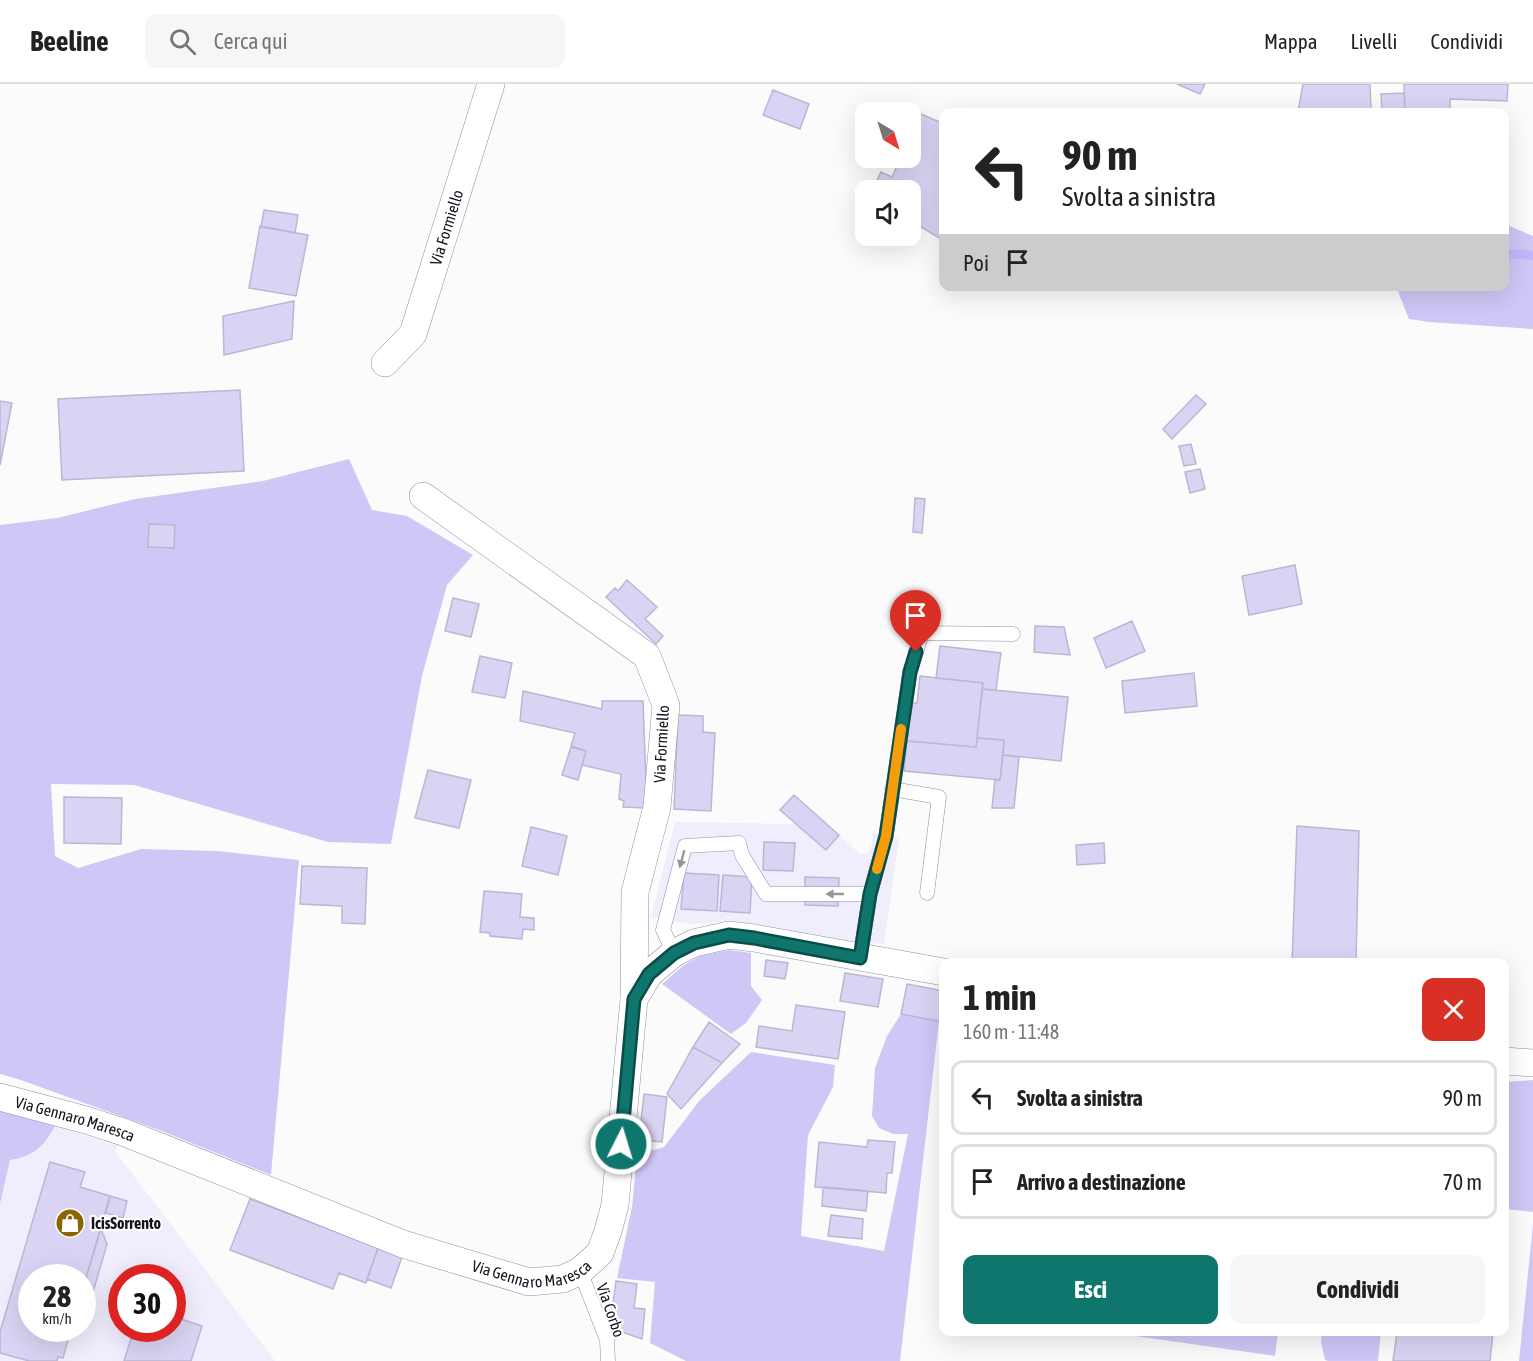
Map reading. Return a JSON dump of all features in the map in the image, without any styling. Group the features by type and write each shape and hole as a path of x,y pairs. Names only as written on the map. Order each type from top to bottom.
{"street":[{"name":"Via Formiello","path":"385,363 413,334 491,84"},
{"name":"Via Formiello","path":"423,496 647,656 666,705 657,807 635,892 634,999"},
{"name":"Via Gennaro Maresca","path":"0,1097 123,1132 403,1244 529,1282 563,1279 580,1271 600,1253 609,1231 615,1205 634,999 649,974 674,953 694,943 729,935 939,971"},
{"path":"1509,1061 1533,1063"}],"lane":[{"path":"860,958 870,894 886,836 910,672 922,633 1013,634"},
{"path":"892,789 939,797 927,893"},
{"path":"674,953 663,930 685,846 739,843 742,855 766,894 870,894"},
{"name":"Via Corbo","path":"580,1271 607,1340 608,1361"}],"shaded area":[{"path":"1509,226 1533,236 1533,329 1409,319 1398,291 1509,291"},
{"path":"349,459 372,510 407,516 473,555 447,585 422,676 391,844 328,842 134,785 51,784 55,856 78,868 141,849 217,851 299,860 271,1175 159,1130 0,1074 0,525 57,518 135,499 263,481"},
{"path":"794,795 860,854 868,853 873,833 899,839 884,944 840,941 757,924 729,921 689,924 651,917 675,822 796,824 780,810"},
{"path":"729,950 751,953 751,986 762,1000 746,1023 731,1034 662,984 684,965 700,956"},
{"path":"901,1014 939,1021 900,1361 686,1361 650,1343 655,1282 617,1278 632,1207 637,1155 664,1147 700,1100 751,1052 835,1065 833,1087 808,1135 801,1236 884,1251 908,1134 893,1134 879,1128 872,1116 875,1068 887,1036"},
{"path":"1533,1080 1533,1212 1509,1209 1509,1082"},
{"path":"0,1110 55,1126 37,1149 25,1156 10,1160 0,1204"},
{"path":"55,1126 118,1146 115,1151 275,1361 0,1361 0,1204 10,1160 24,1157 51,1135"},
{"path":"1533,1224 1533,1361 1519,1361"},
{"path":"1135,1336 1278,1336 1275,1356"},
{"path":"1322,1336 1381,1336 1378,1361 1325,1360"}],"building":[{"path":"1177,84 1205,84 1200,94"},
{"path":"1303,84 1370,84 1371,108 1299,108"},
{"path":"1404,84 1508,84 1507,101 1450,99 1450,108 1405,108"},
{"path":"773,90 809,104 800,129 763,115"},
{"path":"1404,93 1405,108 1382,108 1381,94"},
{"path":"921,114 939,122 939,238 921,227 921,180 877,180 881,172 892,177 896,168 921,168"},
{"path":"264,210 298,215 295,233 261,227"},
{"path":"260,226 308,235 296,296 249,288"},
{"path":"294,301 292,339 224,355 223,316"},
{"path":"240,390 244,471 62,480 58,399"},
{"path":"1196,395 1206,404 1172,439 1163,429"},
{"path":"0,401 12,403 0,465"},
{"path":"1191,444 1196,464 1184,466 1179,446"},
{"path":"1200,469 1205,489 1190,493 1185,472"},
{"path":"915,498 925,499 922,533 913,532"},
{"path":"149,524 175,525 174,548 148,547"},
{"path":"1295,565 1302,604 1249,615 1242,576"},
{"path":"627,580 657,607 645,619 663,636 656,644 606,597 615,588 618,591"},
{"path":"453,598 479,604 471,637 445,631"},
{"path":"1132,621 1145,651 1106,668 1094,638"},
{"path":"1035,626 1064,627 1070,655 1034,652"},
{"path":"940,646 1001,653 996,690 982,689 983,683 936,678"},
{"path":"480,656 512,663 505,698 472,692"},
{"path":"1194,673 1197,706 1125,713 1122,681"},
{"path":"920,676 983,683 976,747 907,741 911,703 917,703"},
{"path":"982,689 1068,697 1061,761 1003,755 1004,740 977,738"},
{"path":"523,691 602,709 602,701 643,701 647,808 623,807 624,801 619,799 621,774 582,765 586,751 571,746 575,733 520,721"},
{"path":"678,715 703,716 703,732 715,733 711,811 674,809"},
{"path":"977,738 1004,740 1000,780 904,771 907,741 976,747"},
{"path":"571,747 586,751 578,780 562,775"},
{"path":"1003,755 1019,757 1014,808 992,808 995,780 1000,780"},
{"path":"428,770 471,780 459,828 415,818"},
{"path":"794,795 839,835 826,850 780,810"},
{"path":"64,797 122,798 121,844 64,843"},
{"path":"1297,826 1359,831 1356,958 1292,958"},
{"path":"531,827 567,836 558,875 522,866"},
{"path":"764,842 795,843 793,871 763,870"},
{"path":"1104,843 1105,863 1077,865 1076,845"},
{"path":"302,866 367,868 365,924 342,923 342,906 300,904"},
{"path":"684,873 719,875 717,911 681,909"},
{"path":"723,875 752,877 750,913 720,911"},
{"path":"805,877 839,878 838,906 805,905"},
{"path":"484,891 522,894 520,917 534,918 534,930 523,929 522,939 490,936 490,933 480,932"},
{"path":"766,960 788,963 785,979 764,976"},
{"path":"845,973 883,979 878,1007 840,1001"},
{"path":"907,984 939,990 939,1021 901,1014"},
{"path":"796,1005 845,1012 838,1059 756,1047 759,1026 792,1031"},
{"path":"709,1022 740,1044 722,1063 693,1047"},
{"path":"693,1047 722,1063 681,1109 667,1094"},
{"path":"644,1094 667,1097 662,1142 639,1140"},
{"path":"868,1140 895,1142 892,1173 887,1173 886,1193 815,1187 819,1142 867,1147"},
{"path":"50,1162 85,1172 80,1187 110,1196 90,1264 20,1264"},
{"path":"823,1187 868,1191 866,1211 822,1206"},
{"path":"110,1196 127,1201 123,1218 106,1213"},
{"path":"250,1199 378,1248 366,1283 339,1273 333,1289 230,1250"},
{"path":"831,1215 863,1219 862,1239 828,1236"},
{"path":"101,1229 107,1244 96,1282 96,1264 90,1264"},
{"path":"378,1248 402,1257 391,1288 367,1279"},
{"path":"18,1271 18,1342 67,1342 63,1358 58,1357 57,1361 29,1361 0,1353 0,1332"},
{"path":"616,1281 637,1284 634,1308 645,1309 642,1339 616,1330 612,1310"},
{"path":"186,1321 202,1326 191,1361 124,1361 130,1342 186,1342"},
{"path":"1396,1336 1493,1336 1490,1361 1393,1361"}],"waterway":[{"path":"1509,255 1533,256"}],"slow traffic":[{"path":"877,869 886,836 901,729"}],"place":[{"name":"IcisSorrento","path":"70,1223"}],"route":[{"path":"621,1144 634,999 649,974 674,953 694,943 729,935 860,958 870,894 886,836 910,672 916,652"}]}
